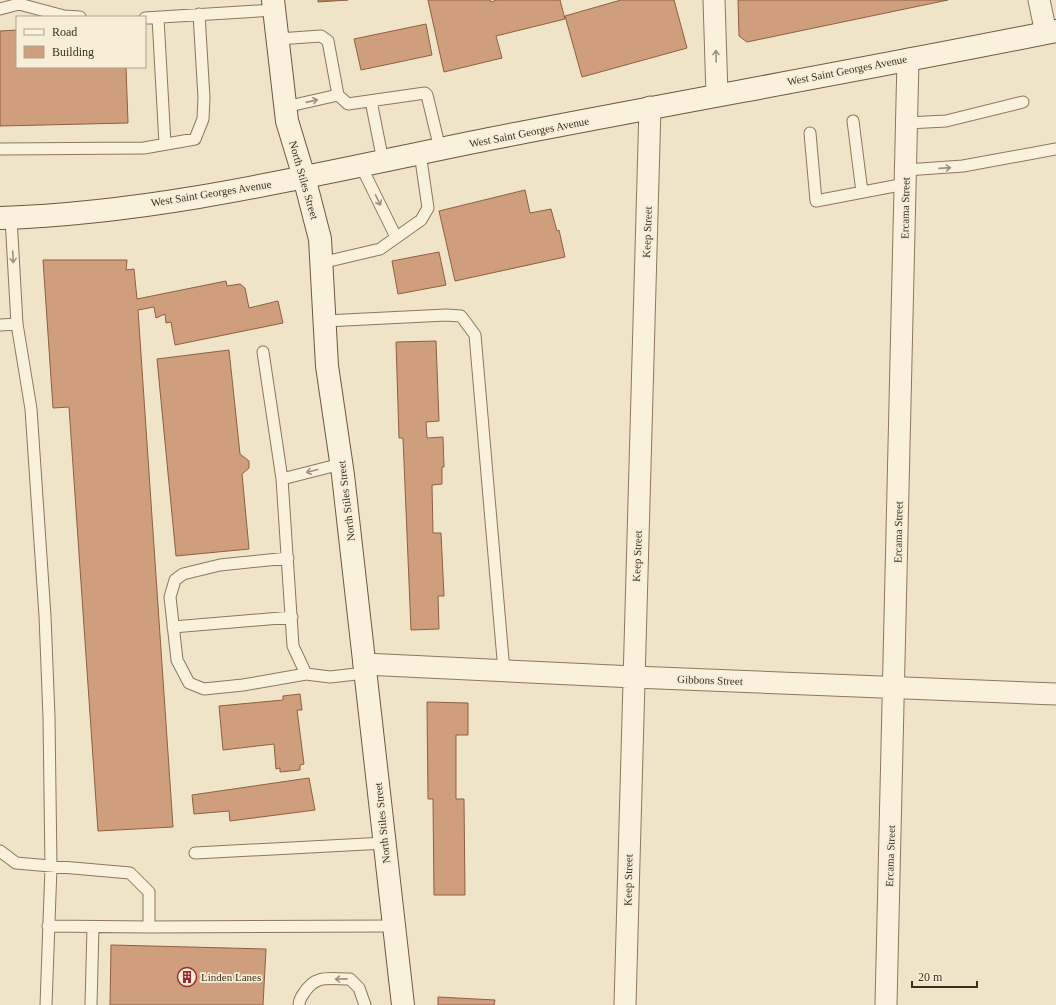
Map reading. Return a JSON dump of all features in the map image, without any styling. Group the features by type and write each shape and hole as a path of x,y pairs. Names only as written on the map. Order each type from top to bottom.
{"main road":[{"name":"North Stiles Street","path":"274,5 286,121 304,177 320,239 327,366 341,464 403,1005"},
{"name":"West Saint Georges Avenue","path":"5,218 100,211 242,190 650,107 1051,32"}],"street":[{"path":"714,0 717,95"},
{"path":"1039,0 1051,32"},
{"name":"Ercama Street","path":"886,1005 895,688 908,59"},
{"name":"Keep Street","path":"625,1005 650,107"},
{"name":"Gibbons Street","path":"365,668 504,672 1056,694"}],"lane":[{"path":"0,9 19,4 64,16"},
{"path":"146,18 199,14 274,5"},
{"path":"0,149 144,148 194,139 203,118 204,98 199,14"},
{"path":"158,18 165,144"},
{"path":"278,39 325,37 328,41 338,95 348,104 425,93 427,95 430,151 428,208 421,220 380,249 321,263"},
{"path":"285,107 338,95"},
{"path":"370,101 383,161"},
{"path":"907,123 946,121 1024,102"},
{"path":"853,121 862,192"},
{"path":"810,133 816,201 862,192 906,177 1056,149"},
{"path":"361,166 396,237"},
{"path":"5,218 17,324 32,409 45,616 49,717 51,867 46,1005"},
{"path":"325,321 446,315 461,316 475,335 504,672"},
{"path":"0,325 17,324"},
{"path":"263,352 282,479 294,646 306,674"},
{"path":"282,479 341,464"},
{"path":"288,558 220,565 183,574 175,580 170,597 177,660 189,682 204,689 243,685 306,674 330,677 365,668"},
{"path":"173,628 292,617"},
{"path":"195,853 385,843"},
{"path":"0,851 16,863 130,873 149,892 149,927"},
{"path":"48,926 394,926"},
{"path":"91,1005 93,927"},
{"path":"299,1005 299,1001 309,986 316,980 350,979 359,988 364,1005"}],"building":[{"path":"318,0 348,0 318,2"},
{"path":"428,0 490,0 491,2 497,0 560,0 565,19 496,36 502,58 444,72"},
{"path":"621,0 674,0 687,48 582,77 565,16"},
{"path":"738,0 948,0 747,42 739,36"},
{"path":"426,24 432,55 361,70 354,39"},
{"path":"16,30 16,68 126,68 128,123 0,126 0,31"},
{"path":"525,190 530,213 551,209 557,231 559,230 565,257 455,281 439,211"},
{"path":"439,252 446,285 398,294 392,261"},
{"path":"43,260 127,260 126,270 134,269 137,299 226,281 227,286 240,284 245,288 249,308 278,301 283,323 175,345 171,322 166,323 165,314 156,318 154,307 138,310 173,827 98,831 69,407 53,408"},
{"path":"436,341 439,421 426,422 427,438 443,437 444,467 442,467 442,484 432,485 433,533 441,533 444,596 438,596 439,629 411,630 403,438 399,438 396,342"},
{"path":"229,350 240,454 249,461 249,468 242,474 249,549 176,556 157,359"},
{"path":"300,694 302,710 297,710 304,764 300,765 300,770 280,772 280,768 276,769 274,744 223,750 219,706 283,700 283,696"},
{"path":"427,702 468,703 468,735 456,735 456,799 464,799 465,895 434,895 433,799 428,799"},
{"path":"309,778 315,810 230,821 229,811 194,814 192,795"},
{"name":"Linden Lanes","path":"111,945 266,949 263,1005 110,1005"},
{"path":"438,997 495,1000 494,1005 438,1005"}],"place":[{"name":"Linden Lanes","path":"187,977"}]}
